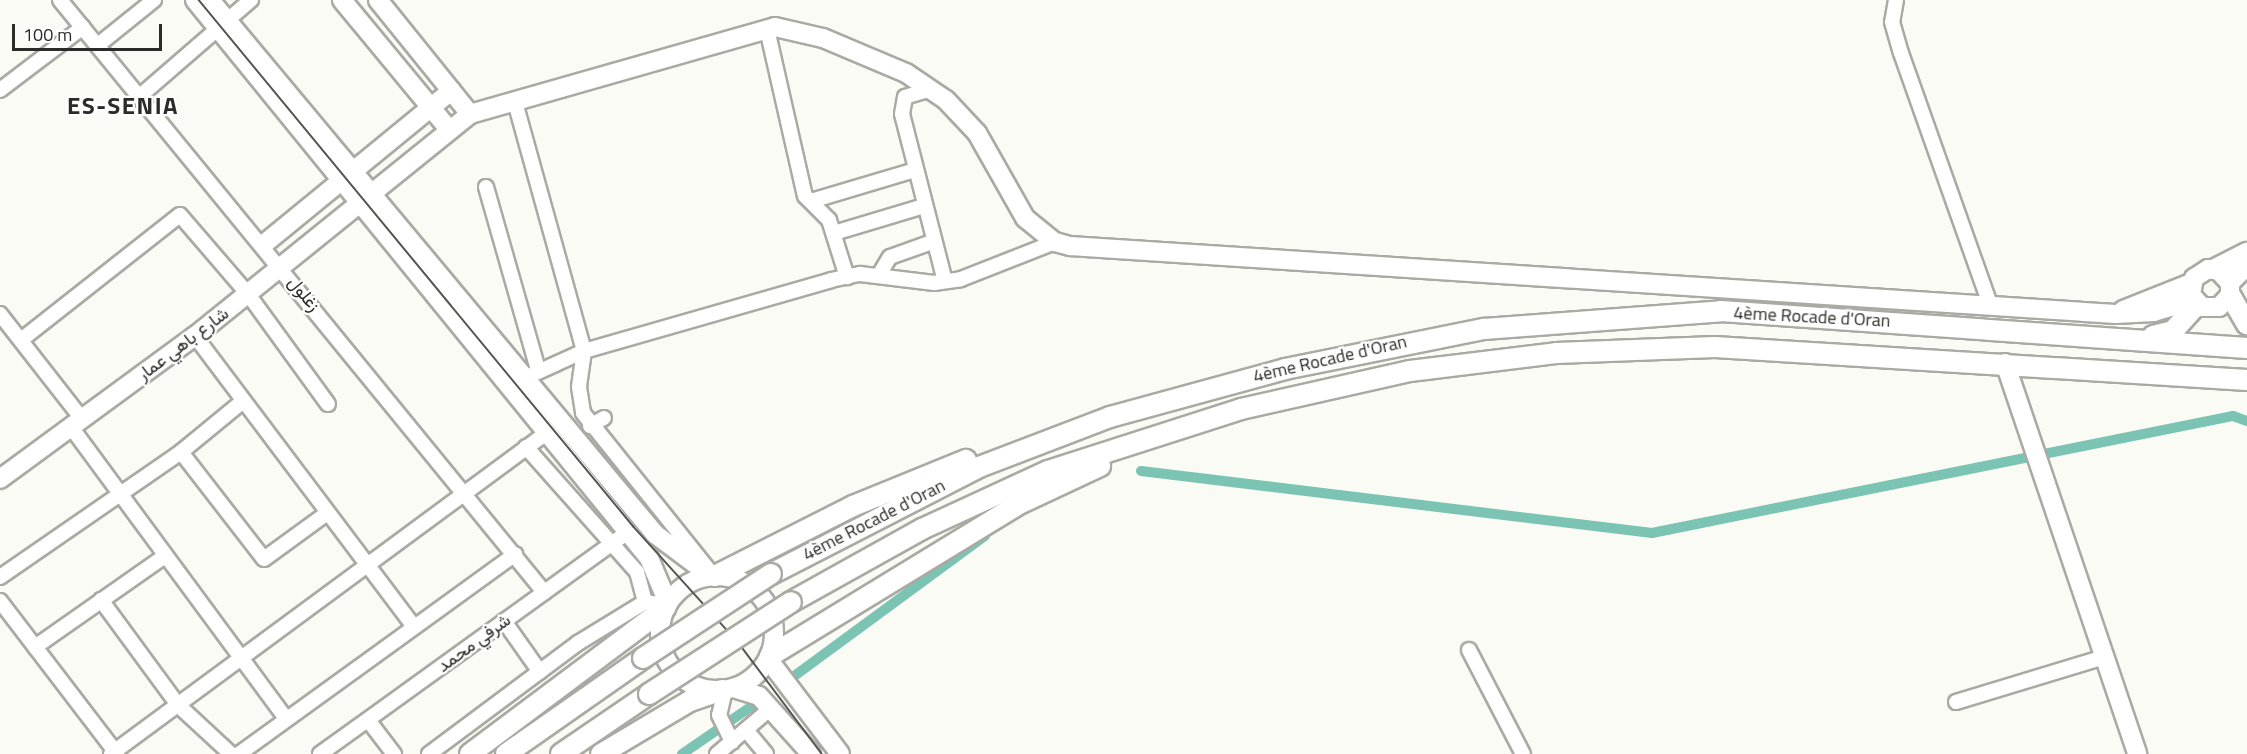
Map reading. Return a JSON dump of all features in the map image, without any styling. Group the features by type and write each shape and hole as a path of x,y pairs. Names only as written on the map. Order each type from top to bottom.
{"highway":[{"path":"2230,289 2247,324"},
{"path":"2129,339 2173,331 2194,296"},
{"name":"4ème Rocade d'Oran","path":"506,754 643,658 771,574 979,467 1161,401 1406,341 1601,317 1733,312 2247,348"},
{"name":"4ème Rocade d'Oran","path":"561,754 791,602 922,529 1048,471 1241,409 1410,371 1642,348 1795,349 2247,380"},
{"path":"713,576 922,477 1014,442 1161,401"},
{"path":"769,658 1047,489 1241,409"},
{"path":"470,754 667,606"},
{"path":"602,754 690,701 727,690"}],"main road":[{"path":"195,0 222,24 365,195 532,373 655,534 713,576 747,584 769,608 774,640 769,658 750,680 727,690"},
{"path":"210,0 222,24"},
{"path":"342,0 448,128"},
{"path":"378,0 470,114"},
{"name":"شارع باهي عمار","path":"0,479 195,336 365,195 448,128 470,114 767,29 802,31 906,73 931,89 962,114 1025,218 1054,242"},
{"path":"264,244 451,91"},
{"path":"365,195 546,434 655,566 667,606"},
{"path":"1054,242 1989,302 2116,314 2194,296 2213,309 2247,266"},
{"path":"2194,296 2202,271 2213,269 2247,252"},
{"path":"2213,269 2230,289"},
{"path":"2005,363 2137,754"},
{"path":"713,576 686,585 667,606 659,634 666,660 690,683 727,690 765,702 811,754"},
{"path":"769,658 777,676 840,754"}],"street":[{"name":"زغلول","path":"60,0 466,491 544,592"},
{"path":"98,45 154,0"},
{"path":"140,96 252,0"},
{"path":"1896,0 1892,22 1901,53 1989,302"},
{"path":"0,90 83,27"},
{"path":"767,29 811,201 834,233 847,276"},
{"path":"906,73 902,114 933,242 945,281"},
{"path":"905,98 931,89"},
{"path":"515,102 584,351 580,401 590,426 713,576"},
{"path":"811,201 915,170"},
{"path":"486,187 532,373 584,351 847,276 879,275 945,281 996,268 1054,242"},
{"path":"834,233 924,206"},
{"path":"21,340 180,215 248,294 328,404"},
{"path":"879,275 890,257 933,242"},
{"path":"0,314 21,340 76,423 117,491 286,719"},
{"path":"195,336 414,627"},
{"path":"0,577 117,491 181,452 243,401"},
{"path":"590,426 604,418"},
{"path":"0,601 114,753 546,434"},
{"path":"526,447 613,543 639,576 645,602"},
{"path":"181,452 264,559 327,513"},
{"name":"شرفي محمد","path":"320,754 628,532"},
{"path":"239,754 515,555"},
{"path":"35,647 165,556"},
{"path":"101,600 178,705 231,754"},
{"path":"429,754 540,672 645,602 667,606"},
{"path":"504,621 540,672"},
{"path":"1469,650 1523,754"},
{"path":"1956,702 2104,657"},
{"path":"717,754 726,731 727,690"},
{"path":"746,730 765,702"},
{"path":"368,720 394,754"},
{"path":"726,731 746,730"},
{"path":"746,730 766,754"}],"waterway":[{"path":"1141,471 1652,533 2233,416 2247,421"},
{"path":"782,685 985,536"},
{"path":"682,754 765,697"}],"tram line":[{"path":"199,0 634,527 738,642 822,754"}],"district":[{"name":"ES-SENIA","path":"123,106"}]}
